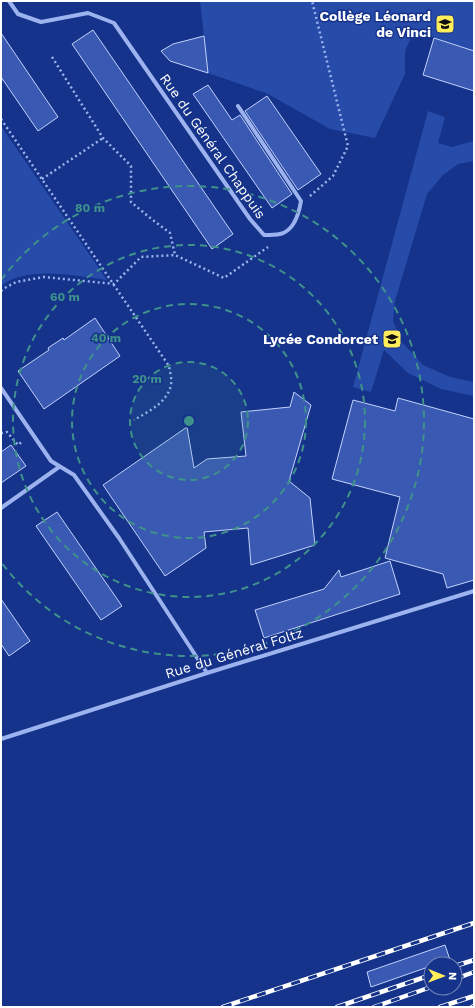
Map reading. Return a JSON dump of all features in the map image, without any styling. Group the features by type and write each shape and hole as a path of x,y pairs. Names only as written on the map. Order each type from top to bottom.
{"street":[{"name":"Rue du Général Chappuis","path":"9,1 18,14 41,22 88,13 114,24 250,219 264,235 281,234"},
{"path":"238,106 301,201 299,213 291,227 281,234"},
{"path":"1,388 50,461 74,475 119,538 206,673"},
{"path":"1,508 59,467"},
{"name":"Rue du Général Foltz","path":"1,739 206,673 474,591"}],"path":[{"path":"301,201 311,195 333,176 348,146 312,1"},
{"path":"52,57 103,138 131,166 132,202 148,217 170,233 175,255"},
{"path":"1,119 169,366 171,384 166,398 134,420"},
{"path":"42,179 103,138"},
{"path":"114,284 141,257 175,255 224,278 272,244 281,234"},
{"path":"1,292 3,289 16,282 44,276 114,284"},
{"path":"1,433 7,432 18,445 32,434"}],"shaded area":[{"path":"200,1 474,1 474,51 414,31 405,51 405,74 375,138 330,129 268,94 208,73"},
{"path":"428,111 445,117 438,143 452,147 474,141 474,161 458,164 443,175 427,194 395,301 393,321 402,342 423,365 450,377 474,382 474,396 441,389 408,373 384,350 371,392 353,387"},
{"path":"1,126 107,280 67,275 38,274 24,276 1,286"}],"building":[{"path":"93,30 233,234 212,249 72,44"},
{"path":"1,33 58,117 38,131 1,77"},
{"path":"204,36 208,73 170,61 161,51 173,44"},
{"path":"434,38 474,51 474,91 423,75"},
{"path":"208,85 232,120 240,115 292,194 272,208 193,94"},
{"path":"267,96 321,174 298,190 245,111"},
{"path":"95,318 120,356 44,409 18,371 49,350 48,348 63,338 64,340"},
{"path":"294,392 311,405 289,481 310,498 315,545 251,565 248,528 204,532 206,548 165,576 103,485 187,427 194,468 207,459 246,456 241,412 290,407"},
{"path":"398,398 474,419 474,580 447,588 443,574 385,558 400,497 332,479 353,400 395,411"},
{"path":"11,445 26,466 1,483 1,452"},
{"path":"57,512 122,606 101,620 36,526"},
{"path":"390,561 400,594 264,638 255,610 324,589 339,570 341,577"},
{"path":"1,599 30,641 9,656 1,644"},
{"path":"445,945 449,956 423,956 423,969 371,987 367,972"}],"railway":[{"path":"223,1007 474,923"},
{"path":"463,963 474,960"},
{"path":"463,976 474,972"},
{"path":"337,1007 423,978"},
{"path":"374,1007 423,990"},
{"path":"440,1007 474,996"}],"place":[{"name":"Collège Léonard de Vinci","path":"445,24"},
{"name":"Lycée Condorcet","path":"392,339"}]}
